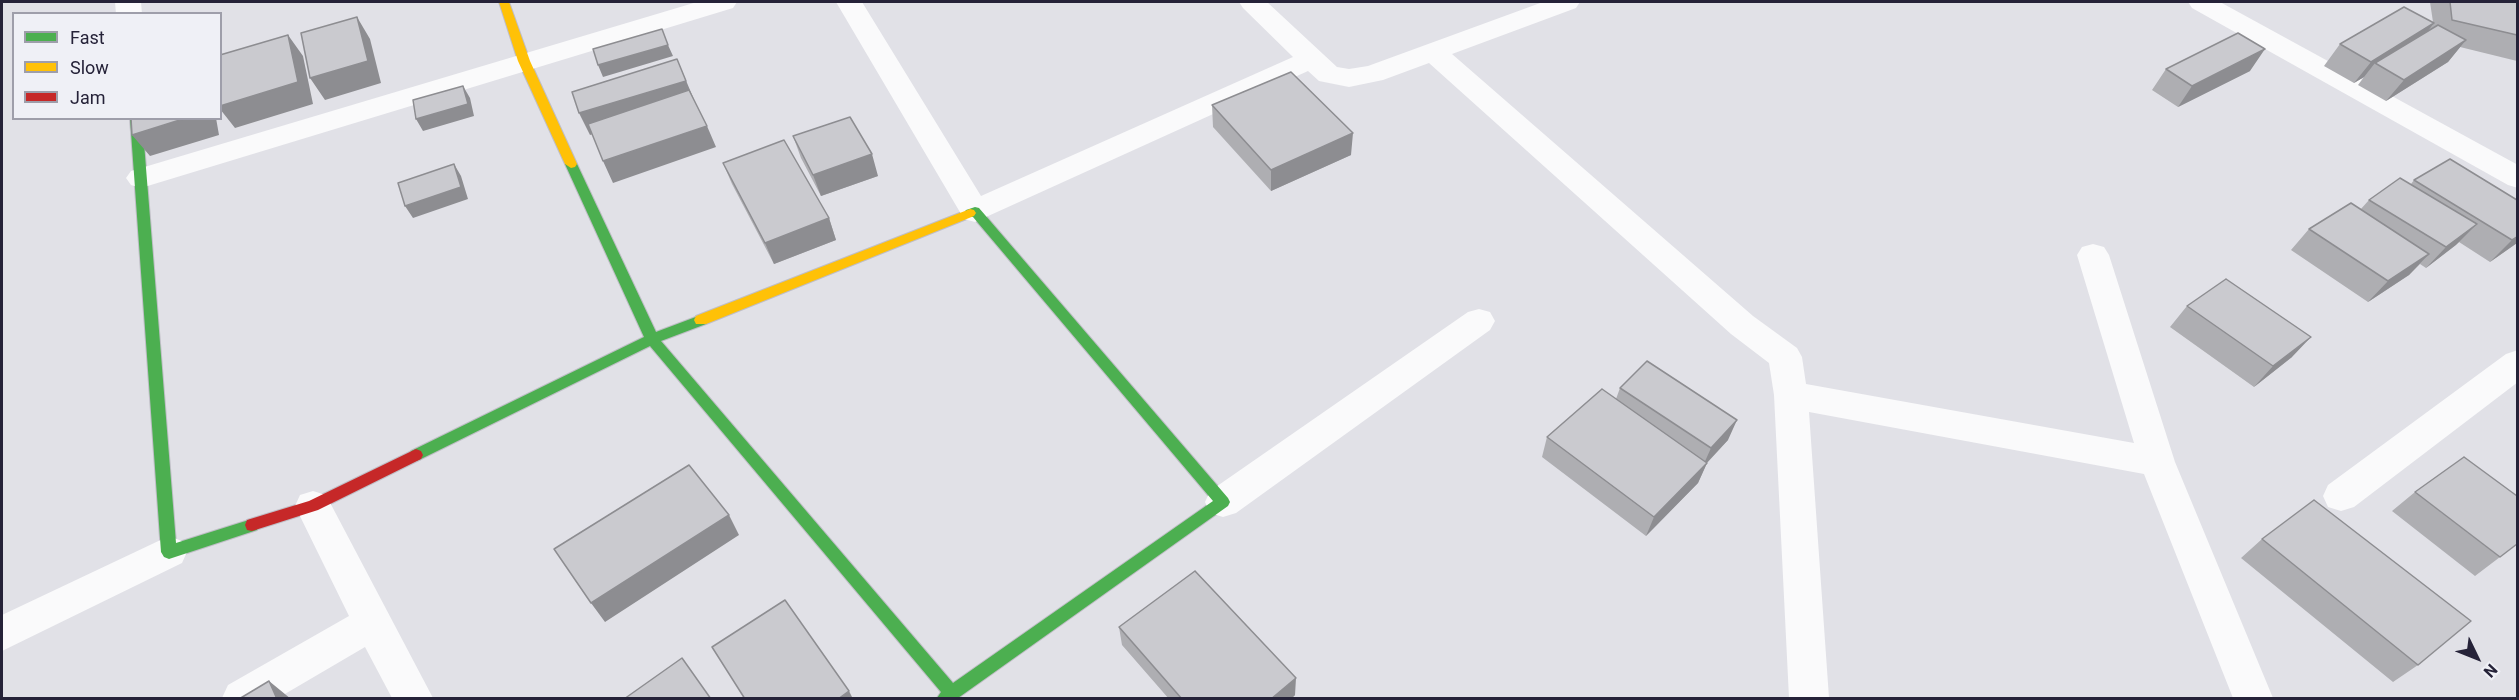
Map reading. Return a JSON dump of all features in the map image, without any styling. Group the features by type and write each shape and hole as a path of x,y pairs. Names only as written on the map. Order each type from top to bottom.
{"street":[{"path":"504,2 524,61 652,339 949,696 1479,321"},
{"path":"141,178 724,2"},
{"path":"849,2 975,211 1223,502"},
{"path":"1252,2 1329,75 1349,78 1373,74 1567,2"},
{"path":"2201,2 2517,178"},
{"path":"1433,52 1742,325 1785,357 1791,395 1809,699"},
{"path":"2,634 169,552 313,506 652,339 975,211 1311,59"},
{"path":"136,120 169,552"},
{"path":"2093,255 2157,462 2253,699"},
{"path":"2341,496 2517,363"},
{"path":"1791,395 2157,462"},
{"path":"313,506 413,699"},
{"path":"242,699 372,623"}],"building":[{"path":"2450,2 2517,2 2517,35 2452,20"},
{"path":"2404,7 2434,23 2371,62 2340,44"},
{"path":"357,17 368,61 310,78 301,33"},
{"path":"2438,25 2466,40 2404,80 2375,63"},
{"path":"662,29 668,45 598,65 593,49"},
{"path":"2238,33 2265,49 2192,86 2166,69"},
{"path":"288,35 298,82 222,105 222,54"},
{"path":"677,59 686,81 579,113 572,92"},
{"path":"1291,72 1353,133 1271,170 1212,105"},
{"path":"463,86 468,104 416,119 413,100"},
{"path":"689,90 707,126 603,161 588,124"},
{"path":"850,117 872,154 813,175 793,136"},
{"path":"131,120 180,120 132,135"},
{"path":"784,140 829,218 765,243 723,163"},
{"path":"2450,159 2517,200 2517,237 2512,240 2414,180"},
{"path":"454,164 461,187 405,206 398,183"},
{"path":"2400,178 2477,224 2446,247 2369,200"},
{"path":"2351,203 2429,254 2388,281 2309,229"},
{"path":"2226,279 2311,337 2273,366 2187,306"},
{"path":"1647,361 1737,420 1711,448 1620,388"},
{"path":"1602,389 1707,463 1654,517 1547,437"},
{"path":"2464,457 2517,496 2517,544 2500,557 2415,492"},
{"path":"689,465 729,515 591,603 554,549"},
{"path":"2314,500 2471,621 2418,665 2262,539"},
{"path":"1195,571 1296,678 1271,699 1182,699 1119,627"},
{"path":"785,600 849,691 838,699 745,699 712,647"},
{"path":"682,658 711,699 624,699"},
{"path":"269,681 277,699 239,699"}],"traffic: fast":[{"path":"136,120 169,552 252,525"},
{"path":"416,455 652,339 571,164"},
{"path":"952,693 1223,502 975,211 970,213"},
{"path":"701,320 652,339 952,693 945,698"}],"traffic: slow":[{"path":"504,2 524,61 571,164"},
{"path":"701,320 970,213"}],"traffic: jam":[{"path":"252,525 313,506 416,455"}]}
